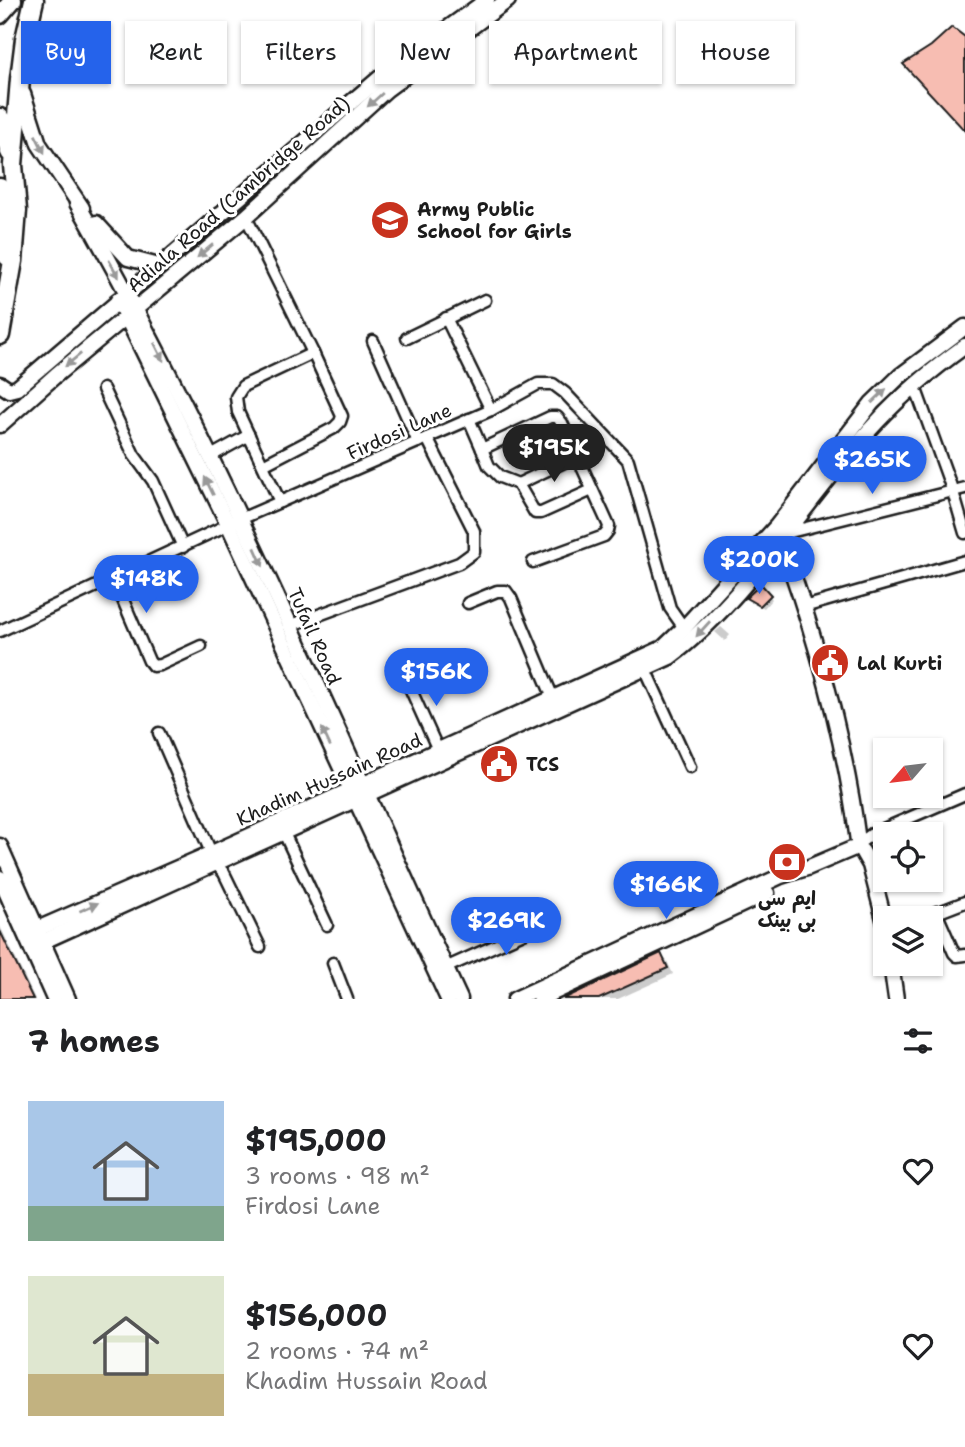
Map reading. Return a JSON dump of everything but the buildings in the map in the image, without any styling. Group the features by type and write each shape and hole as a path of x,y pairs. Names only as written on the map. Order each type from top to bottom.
{"highway":[{"path":"0,335 17,210 13,165 20,79 34,0"},
{"path":"0,118 13,165"}],"main road":[{"path":"0,15 13,0"},
{"name":"Adiala Road (Cambridge Road)","path":"0,384 9,390 17,388 383,76 487,0"},
{"name":"Adiala Road (Cambridge Road)","path":"0,425 246,217 387,89 508,0"},
{"path":"20,79 25,105 39,144 77,203 128,258 159,266"},
{"path":"0,187 9,284"},
{"name":"Tufail Road","path":"77,203 132,313 211,456 235,522 448,999"},
{"name":"Tufail Road","path":"132,313 289,626 358,793 460,999"},
{"name":"Khadim Hussain Road","path":"214,858 284,833 438,750 663,648 781,533 872,402 901,375 965,327"},
{"name":"Khadim Hussain Road","path":"36,935 670,657 694,639 875,424 914,384 965,346"},
{"path":"781,533 816,641 850,780 858,846 870,865 880,906"},
{"path":"0,846 36,935 68,999"},
{"path":"514,999 781,876 858,846"},
{"path":"540,999 785,884 807,868"},
{"path":"0,878 36,935 54,999"},
{"path":"893,976 896,999"}],"street":[{"path":"246,217 342,416 334,428 262,465"},
{"path":"407,338 485,300"},
{"path":"446,318 491,410"},
{"path":"289,626 459,563 474,552 474,531 423,440 373,341"},
{"path":"280,502 238,412 236,397 243,386 313,353"},
{"name":"Firdosi Lane","path":"0,631 235,522 491,410 538,384 553,384 565,393 628,460 670,608 684,628"},
{"path":"914,384 965,533"},
{"path":"103,389 134,455 153,481 183,547"},
{"path":"482,449 550,417 557,417 609,526 604,536 533,562"},
{"path":"469,419 489,466 500,477 518,484 535,513 541,513 592,490"},
{"path":"211,456 249,435"},
{"path":"518,484 577,456"},
{"path":"781,533 965,488"},
{"path":"804,607 965,561"},
{"path":"114,579 153,666 201,646"},
{"path":"468,603 497,591 506,591 511,597 552,698"},
{"path":"645,669 690,767"},
{"path":"406,679 438,750"},
{"path":"159,733 214,858 260,947"},
{"path":"858,846 872,834 965,794"},
{"path":"284,833 327,925"},
{"path":"943,910 965,902"},
{"path":"446,968 555,919"},
{"path":"943,928 954,953 957,956 965,955"},
{"path":"333,963 347,999"}],"place":[{"name":"Army Public School for Girls","path":"390,220"},
{"name":"Lal Kurti","path":"830,663"},
{"name":"TCS","path":"499,764"},
{"name":"ایم سی بی بینک","path":"787,862"}]}
